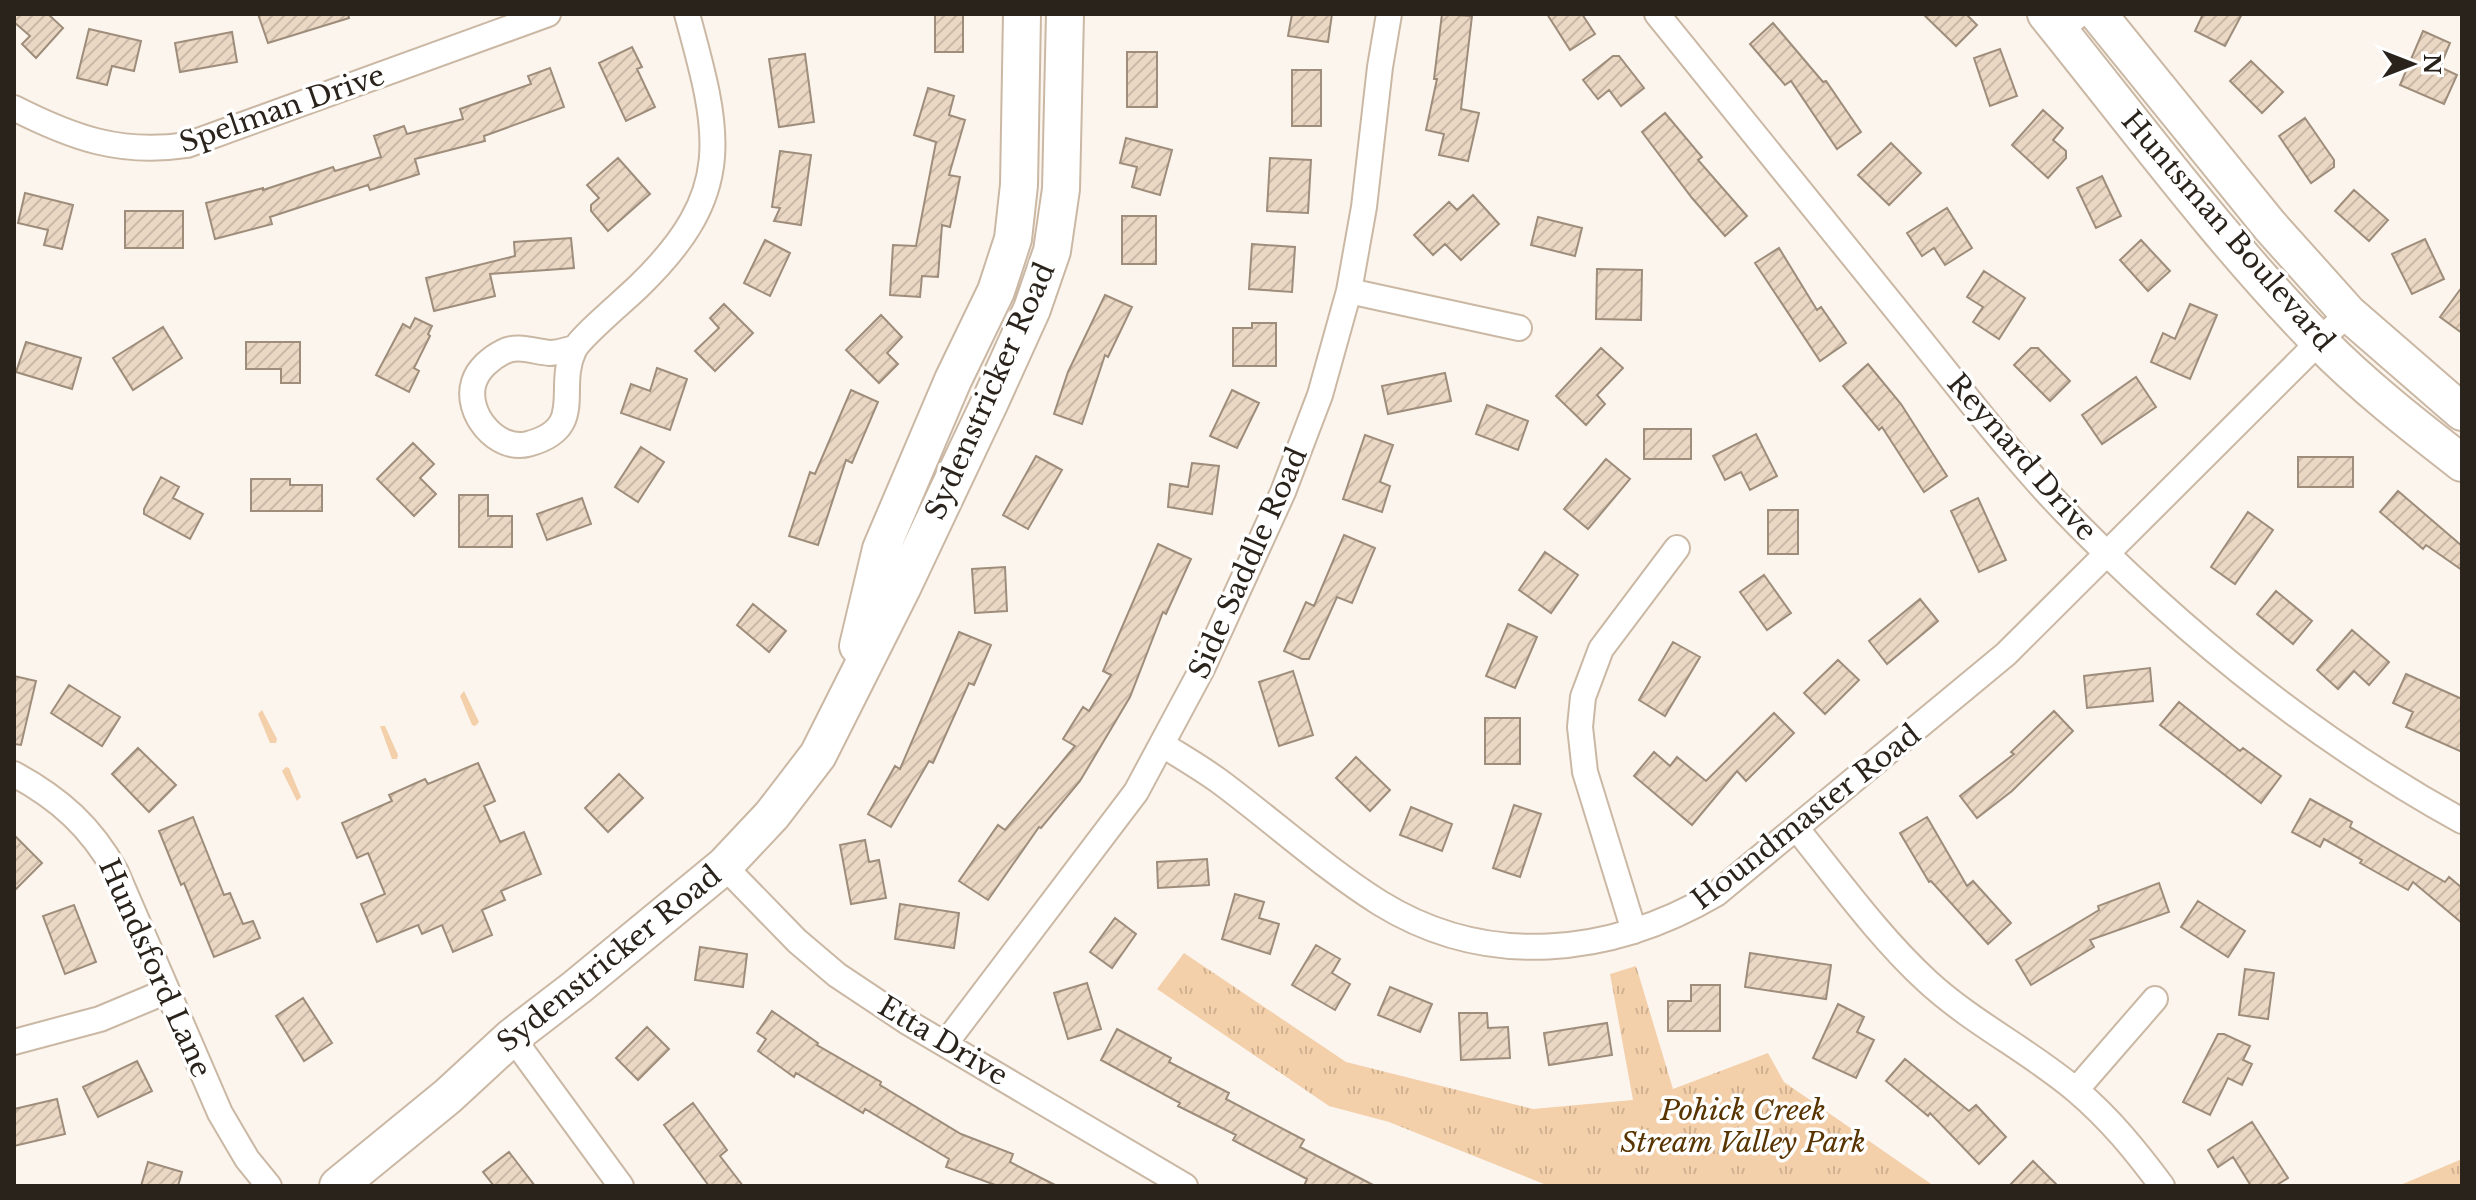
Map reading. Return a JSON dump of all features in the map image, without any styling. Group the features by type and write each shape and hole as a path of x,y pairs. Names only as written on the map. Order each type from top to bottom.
{"main road":[{"name":"Sydenstricker Road","path":"845,702 881,549 953,380 996,291 1013,239 1019,185 1022,14"},
{"name":"Sydenstricker Road","path":"338,1186 448,1096 512,1037 724,866 772,815 818,755 989,404 1032,309 1052,251 1061,189 1065,14"},
{"name":"Huntsman Boulevard","path":"2098,14 2270,226 2348,313 2462,412"},
{"name":"Huntsman Boulevard","path":"2062,20 2239,252 2320,342 2462,463"}],"street":[{"name":"Spelman Drive","path":"14,108 90,142 125,148 160,149 187,145 548,14"},
{"path":"574,348 566,379 569,398 565,418 550,436 525,445 501,442 484,427 475,408 473,383 486,363 506,350 529,349 551,353 574,348 667,259 690,227 711,170 713,131 708,97 687,14"},
{"name":"Side Saddle Road","path":"945,1044 1121,814 1163,745 1202,669 1283,492 1320,395 1349,291 1364,207 1389,14"},
{"name":"Reynard Drive","path":"1657,14 1994,429 2078,525 2167,612 2268,695 2377,771 2462,821"},
{"path":"1349,291 1519,328"},
{"name":"Houndmaster Road","path":"1163,745 1217,780 1332,870 1381,903 1439,931 1498,945 1537,948 1576,946 1634,931 1689,910 1716,894 2006,654 2348,313"},
{"path":"1634,931 1585,772 1580,727 1583,697 1601,649 1677,548"},
{"name":"Hundsford Lane","path":"14,774 65,807 103,849 116,872 231,1134 269,1186"},
{"path":"1797,829 1870,920 1927,982 2076,1090 2127,1140 2162,1186"},
{"name":"Etta Drive","path":"724,866 797,941 837,975 945,1044 1185,1186"},
{"path":"14,1042 100,1019 167,991"},
{"path":"2076,1090 2155,999"},
{"path":"512,1037 621,1186"}],"green space":[{"path":"464,691 479,722 475,726 460,696"},
{"path":"262,710 277,739 276,743 270,743 258,714"},
{"path":"380,726 385,726 397,759 392,759"},
{"path":"286,767 301,797 297,801 282,771"},
{"name":"Pohick Creek Stream Valley Park","path":"1184,953 1346,1062 1533,1109 1633,1100 1610,974 1636,966 1673,1089 1768,1053 1784,1082 1934,1186 1549,1186 1389,1122 1329,1106 1157,989"},
{"path":"2462,1159 2462,1186 2398,1186"}],"building":[{"path":"14,14 48,14 63,28 36,58 22,44 30,36 14,22"},
{"path":"258,14 348,14 349,18 268,43"},
{"path":"935,14 963,14 963,52 935,52"},
{"path":"1292,14 1332,14 1328,42 1288,36"},
{"path":"1442,14 1472,16 1461,109 1479,113 1468,161 1439,155 1444,134 1426,130 1437,79 1434,79"},
{"path":"1547,14 1582,14 1595,34 1570,50"},
{"path":"1923,14 1966,14 1977,25 1956,46"},
{"path":"2203,14 2242,14 2225,46 2195,31"},
{"path":"1773,23 1823,82 1826,81 1861,132 1837,149 1791,81 1785,85 1750,44"},
{"path":"89,29 141,41 134,71 112,66 107,85 77,78"},
{"path":"2423,31 2450,43 2440,67 2457,75 2444,104 2400,85"},
{"path":"232,32 237,62 180,72 175,43"},
{"path":"632,47 642,67 637,69 655,107 626,121 599,63"},
{"path":"2000,49 2017,96 1990,106 1974,58"},
{"path":"1127,52 1157,52 1157,107 1127,107"},
{"path":"805,54 814,122 779,127 769,59"},
{"path":"1613,56 1619,56 1644,88 1621,106 1609,90 1598,99 1583,80"},
{"path":"2251,61 2283,92 2262,113 2230,81"},
{"path":"550,68 564,107 484,136 485,141 415,159 419,174 370,190 368,185 270,217 272,224 215,239 206,203 263,190 333,167 335,171 381,157 374,136 404,126 407,134 463,119 460,109 531,84 528,76"},
{"path":"1292,70 1321,70 1321,126 1292,126"},
{"path":"928,88 954,96 949,115 965,120 949,175 960,177 950,227 942,225 938,277 922,276 920,297 890,295 893,245 916,246 936,142 914,135"},
{"path":"2043,110 2063,128 2053,140 2066,151 2066,158 2048,178 2012,145"},
{"path":"1665,113 1702,157 1698,160 1747,216 1725,236 1642,132"},
{"path":"2305,118 2334,160 2334,167 2311,183 2279,136"},
{"path":"1126,138 1172,150 1160,195 1132,187 1137,167 1120,163"},
{"path":"1891,143 1921,173 1889,205 1858,175"},
{"path":"780,151 811,155 801,225 774,221 780,208 772,207"},
{"path":"618,158 650,194 608,231 591,211 591,205 599,198 587,185"},
{"path":"1270,158 1311,160 1308,213 1267,211"},
{"path":"2102,176 2121,216 2096,228 2077,188"},
{"path":"2354,190 2388,220 2369,241 2335,211"},
{"path":"25,193 73,205 62,249 44,245 48,230 18,223"},
{"path":"1473,195 1499,224 1461,260 1445,244 1433,255 1414,235 1449,202 1457,210"},
{"path":"1947,208 1972,248 1945,265 1934,248 1922,256 1907,233"},
{"path":"125,211 183,211 183,248 125,248"},
{"path":"1122,216 1156,216 1156,264 1122,264"},
{"path":"1538,217 1582,228 1575,256 1531,245"},
{"path":"571,238 574,268 490,274 495,296 434,311 426,278 515,256 514,242"},
{"path":"2425,239 2444,279 2412,294 2392,254"},
{"path":"765,240 790,253 770,296 744,283"},
{"path":"2141,240 2170,271 2148,291 2120,260"},
{"path":"1252,244 1295,247 1292,292 1249,289"},
{"path":"1779,248 1817,310 1821,307 1846,343 1820,361 1755,263"},
{"path":"1597,269 1642,270 1641,320 1596,319"},
{"path":"1984,271 2025,298 1999,339 1973,322 1983,307 1967,297"},
{"path":"2462,287 2462,333 2440,317"},
{"path":"1105,295 1132,307 1108,357 1105,355 1082,424 1054,414 1068,372"},
{"path":"724,304 753,333 715,371 695,351 719,328 710,318"},
{"path":"2190,304 2217,315 2190,379 2151,362 2163,333 2175,339"},
{"path":"881,315 902,337 887,353 898,364 879,383 846,350"},
{"path":"415,318 432,326 414,368 419,371 409,392 376,375 403,324 410,328"},
{"path":"1252,323 1276,323 1276,366 1233,366 1233,328 1252,328"},
{"path":"163,327 182,358 133,390 113,358"},
{"path":"26,342 81,358 72,389 16,372"},
{"path":"246,342 300,342 300,383 281,383 281,369 246,369"},
{"path":"1601,348 1623,368 1597,395 1605,404 1586,425 1556,396"},
{"path":"2031,348 2038,348 2070,381 2050,401 2014,365"},
{"path":"1868,364 1901,404 1947,476 1924,492 1882,427 1879,430 1843,386"},
{"path":"657,368 687,379 670,430 621,413 631,384 650,391"},
{"path":"1445,373 1451,401 1388,414 1382,386"},
{"path":"2136,377 2156,407 2102,444 2082,415"},
{"path":"851,390 878,402 852,463 846,460 818,545 789,536 810,472 815,474"},
{"path":"1232,390 1259,403 1237,448 1210,436"},
{"path":"1487,405 1528,421 1518,450 1476,434"},
{"path":"1644,429 1691,429 1691,459 1644,459"},
{"path":"1756,434 1777,476 1750,490 1741,472 1725,480 1713,456"},
{"path":"1365,435 1393,445 1380,482 1390,486 1382,512 1343,499"},
{"path":"413,443 434,464 420,478 436,494 414,516 377,479"},
{"path":"641,447 664,462 638,502 615,487"},
{"path":"1036,456 1062,470 1028,529 1003,515"},
{"path":"2298,457 2353,457 2353,487 2298,487"},
{"path":"1606,459 1630,479 1588,529 1564,509"},
{"path":"1192,463 1219,466 1212,514 1168,507 1170,484 1188,487"},
{"path":"161,477 179,487 173,498 203,514 190,539 144,514"},
{"path":"251,479 290,479 290,485 322,485 322,511 251,511"},
{"path":"2398,491 2462,546 2462,570 2426,545 2423,549 2380,512"},
{"path":"459,495 488,495 488,516 512,516 512,547 459,547"},
{"path":"582,498 591,524 547,540 537,514"},
{"path":"1978,498 2006,560 1979,572 1951,511"},
{"path":"1768,510 1798,510 1798,554 1768,554"},
{"path":"2248,512 2273,530 2235,584 2211,567"},
{"path":"1344,535 1375,548 1352,603 1337,597 1309,659 1302,659 1284,651 1306,602 1314,606"},
{"path":"1158,544 1191,559 1166,614 1163,612 1130,697 1080,781 1039,827 988,900 959,881 998,825 1005,830 1075,746 1063,739 1083,707 1089,711 1111,675 1103,671"},
{"path":"1545,552 1578,575 1551,613 1519,590"},
{"path":"1005,567 1007,611 975,613 972,569"},
{"path":"1764,575 1791,613 1767,630 1740,592"},
{"path":"2276,591 2312,621 2293,644 2257,614"},
{"path":"1920,599 1938,621 1887,664 1869,641"},
{"path":"753,604 786,631 769,652 737,625"},
{"path":"1508,624 1537,637 1515,688 1486,676"},
{"path":"2352,630 2389,662 2369,685 2354,671 2338,689 2317,670"},
{"path":"959,632 991,645 974,685 969,683 933,763 929,761 891,827 868,814 895,766 900,769"},
{"path":"1673,642 1700,657 1665,716 1639,700"},
{"path":"1838,660 1859,680 1825,714 1804,693"},
{"path":"2150,668 2153,701 2087,708 2084,676"},
{"path":"1293,671 1313,735 1279,746 1259,682"},
{"path":"2406,674 2462,699 2462,752 2406,727 2413,712 2393,703"},
{"path":"14,676 36,681 21,745 14,744"},
{"path":"69,685 120,717 102,746 51,713"},
{"path":"2179,702 2240,751 2243,748 2281,776 2261,803 2160,725"},
{"path":"2054,711 2073,731 2012,791 1977,818 1960,796 2014,754 2011,752"},
{"path":"1774,713 1794,733 1746,781 1737,771 1692,825 1634,776 1654,752 1670,766 1677,757 1706,781"},
{"path":"1485,718 1520,718 1520,764 1485,764"},
{"path":"138,748 176,785 149,812 112,774"},
{"path":"1356,757 1390,790 1370,811 1336,778"},
{"path":"478,763 495,801 484,806 500,842 524,832 541,874 501,891 505,900 482,910 492,935 453,952 442,925 422,934 418,925 377,942 361,904 385,894 368,853 357,858 342,823 392,801 389,795 425,779 428,784"},
{"path":"619,774 643,798 608,832 585,808"},
{"path":"2310,799 2352,822 2350,827 2445,882 2449,877 2462,888 2462,923 2413,882 2408,890 2324,839 2320,847 2292,832"},
{"path":"1514,805 1541,814 1520,877 1493,868"},
{"path":"1411,807 1452,824 1442,851 1400,835"},
{"path":"193,817 224,895 230,893 243,924 253,921 260,938 214,957 159,831"},
{"path":"1927,817 1967,886 1973,881 2011,923 1988,944 1929,882 1900,833"},
{"path":"14,835 42,863 14,891"},
{"path":"865,840 869,862 879,860 886,898 851,904 840,845"},
{"path":"1207,859 1209,885 1158,888 1157,862"},
{"path":"2159,883 2169,912 2090,940 2094,947 2031,985 2016,960 2099,910 2098,906"},
{"path":"1235,894 1264,902 1259,918 1279,924 1270,954 1222,939"},
{"path":"2198,901 2245,931 2228,957 2181,927"},
{"path":"900,904 959,913 954,948 895,939"},
{"path":"74,905 96,962 65,974 43,916"},
{"path":"1115,918 1136,934 1112,968 1090,952"},
{"path":"1316,945 1340,959 1332,973 1350,984 1335,1010 1292,985"},
{"path":"700,947 747,954 743,987 695,980"},
{"path":"1750,953 1831,965 1826,999 1745,987"},
{"path":"2245,969 2274,973 2268,1019 2239,1015"},
{"path":"1087,983 1101,1029 1068,1039 1054,993"},
{"path":"1691,985 1720,985 1720,1031 1668,1031 1668,1001 1691,1001"},
{"path":"1390,987 1432,1004 1420,1032 1378,1015"},
{"path":"303,998 332,1043 304,1061 276,1016"},
{"path":"1838,1004 1864,1017 1857,1032 1874,1040 1856,1078 1813,1058"},
{"path":"772,1011 817,1045 881,1082 880,1085 961,1134 1013,1154 1010,1162 1057,1186 998,1186 946,1167 949,1159 865,1109 863,1113 796,1073 794,1077 758,1051 766,1039 757,1033"},
{"path":"1459,1013 1487,1013 1488,1028 1508,1027 1510,1058 1461,1060"},
{"path":"1607,1023 1612,1055 1549,1065 1544,1033"},
{"path":"647,1027 669,1049 638,1080 616,1058"},
{"path":"1117,1029 1171,1058 1169,1062 1229,1093 1226,1099 1304,1140 1300,1147 1375,1186 1304,1186 1307,1179 1233,1140 1236,1135 1178,1106 1180,1103 1101,1060"},
{"path":"2218,1034 2250,1046 2243,1060 2252,1064 2242,1085 2228,1078 2210,1115 2183,1102"},
{"path":"1905,1059 1969,1111 1976,1105 2006,1137 1979,1164 1930,1113 1928,1116 1886,1081"},
{"path":"137,1061 152,1091 98,1117 83,1087"},
{"path":"57,1099 65,1134 14,1146 14,1109"},
{"path":"693,1103 727,1150 720,1156 743,1186 709,1186 664,1125"},
{"path":"2252,1122 2288,1178 2275,1186 2251,1186 2233,1157 2218,1167 2208,1150"},
{"path":"509,1152 535,1186 494,1186 483,1172"},
{"path":"2033,1161 2058,1186 2009,1186"},
{"path":"148,1162 182,1172 178,1186 141,1186"}]}
